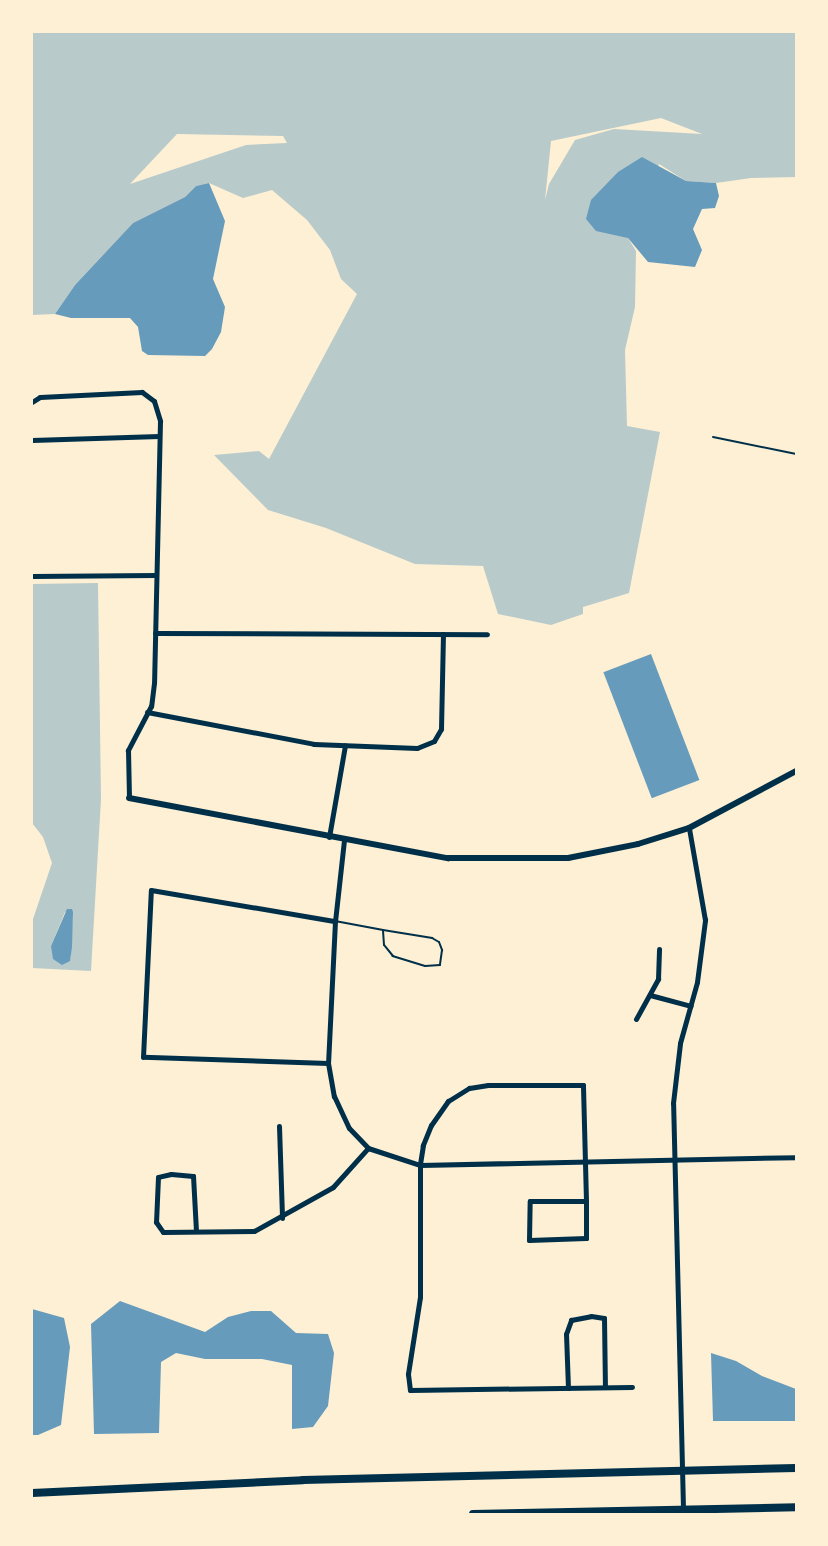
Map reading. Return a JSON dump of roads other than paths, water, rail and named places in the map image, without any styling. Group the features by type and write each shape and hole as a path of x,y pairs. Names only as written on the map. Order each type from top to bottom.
{"main road":[{"path":"32,1493 303,1480 796,1468"},
{"path":"473,1515 683,1508 796,1508"}],"street":[{"path":"32,402 40,397 142,392 154,401 160,421 154,683 151,706 128,750 129,798 448,858 568,858 638,844 689,828 796,771"},
{"path":"32,440 159,436"},
{"path":"32,576 156,574"},
{"path":"155,633 487,634"},
{"path":"147,712 314,744 417,748 434,741 441,729 443,634"},
{"path":"329,837 345,745"},
{"path":"683,1508 673,1103 680,1043 697,982 705,920 689,828"},
{"path":"344,840 335,921 328,1063 334,1096 349,1128 368,1148 420,1164 796,1157"},
{"path":"328,1063 143,1057 151,890 335,921"},
{"path":"636,1019 650,995 660,967 659,949"},
{"path":"650,995 691,1006"},
{"path":"586,1201 530,1201 529,1240 585,1238 586,1201 583,1084 488,1085 469,1088 448,1101 431,1125 423,1145 420,1164 420,1297 408,1374 410,1390 632,1387"},
{"path":"279,1126 282,1218"},
{"path":"196,1231 193,1176 171,1174 158,1178 156,1222 163,1232 254,1231 282,1218 333,1187 368,1148"},
{"path":"568,1388 566,1334 571,1320 591,1316 604,1318 605,1387"}],"lane":[{"path":"713,437 796,454"},
{"path":"335,921 432,938 439,942 442,950 440,964 425,966 393,956 384,945 383,930"}],"water":[{"path":"642,157 686,181 716,183 719,196 715,208 702,209 693,229 702,250 695,267 648,262 628,238 596,231 586,219 591,200 618,172"},
{"path":"209,183 225,221 213,279 225,307 221,332 212,349 205,356 148,355 142,351 138,327 130,318 71,318 55,314 75,285 133,223 185,197 196,186"},
{"path":"651,654 699,780 652,798 603,672"},
{"path":"67,909 72,909 73,912 72,947 70,961 62,965 53,959 51,946"},
{"path":"120,1301 205,1332 228,1317 251,1311 271,1311 296,1333 328,1334 334,1353 328,1406 313,1427 292,1429 292,1365 262,1359 205,1359 176,1353 161,1362 159,1433 94,1434 91,1324"},
{"path":"32,1309 64,1318 70,1347 61,1425 38,1435 32,1435"},
{"path":"711,1353 736,1361 762,1376 796,1389 796,1421 713,1421"}]}
